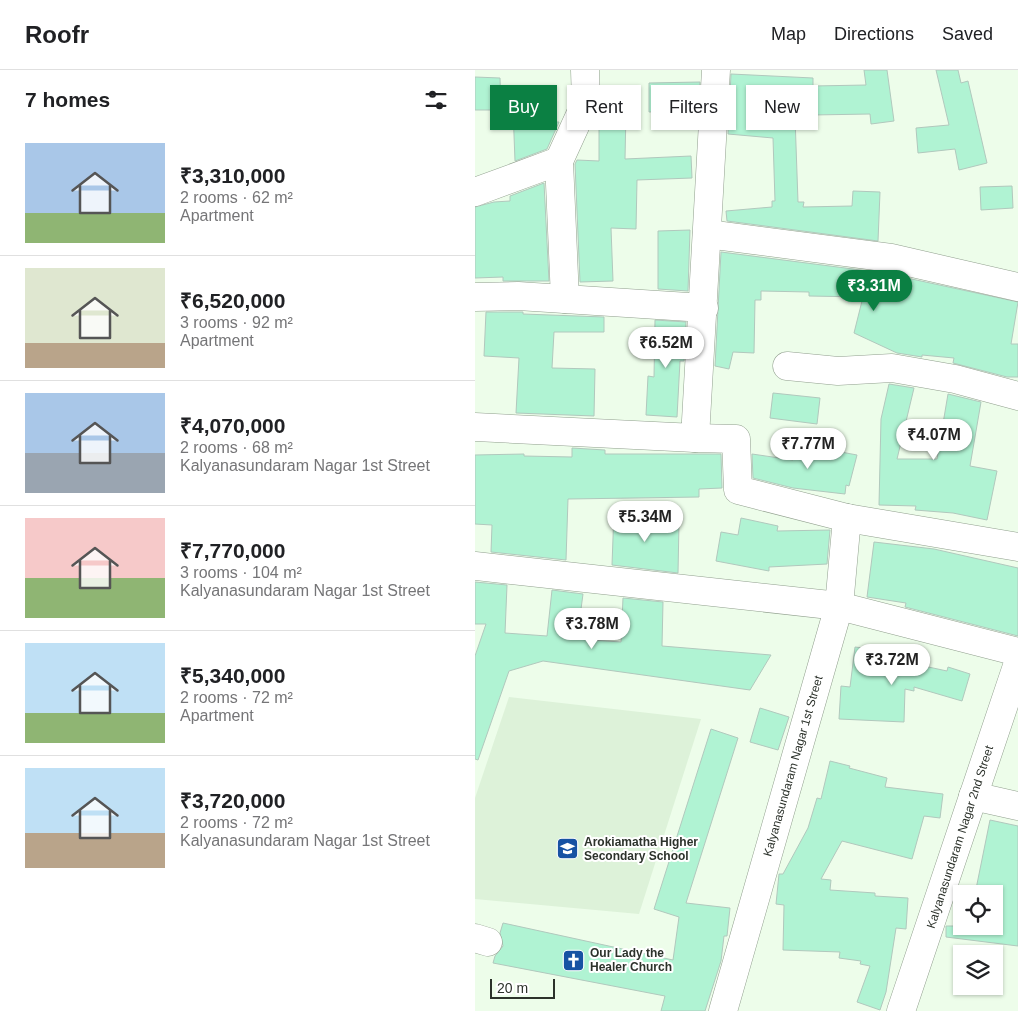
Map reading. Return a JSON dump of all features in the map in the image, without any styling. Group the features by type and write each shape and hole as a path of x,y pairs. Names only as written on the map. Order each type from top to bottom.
{"street":[{"path":"565,299 559,160 586,102 585,70"},
{"path":"695,438 704,308 716,70"},
{"path":"475,192 559,160"},
{"path":"707,234 891,258 1018,287"},
{"path":"475,297 518,296 704,308"},
{"path":"787,366 838,370 892,368 955,380 1018,396"},
{"path":"475,427 736,439 738,490 847,518 1018,547"},
{"name":"Kalyanasundaram Nagar 1st Street","path":"723,1011 839,606 847,518"},
{"path":"475,566 839,606 1018,652"},
{"name":"Kalyanasundaram Nagar 2nd Street","path":"901,1011 1018,663"},
{"path":"973,796 1018,806"}],"shaded area":[{"name":"Arokiamatha Higher Secondary School","path":"509,697 701,719 639,914 475,899 475,798"}],"building":[{"path":"864,70 887,70 894,121 871,124 870,114 818,115 818,86 866,85"},
{"path":"936,70 958,70 961,83 968,81 987,163 959,170 955,149 918,153 916,128 949,125"},
{"path":"731,74 813,78 813,85 746,85 746,130 795,130 798,202 804,202 803,207 852,206 853,191 880,192 878,241 727,221 726,211 772,207 772,201 775,201 773,138 728,134 728,130 736,130 736,85 730,85"},
{"path":"475,77 500,78 500,85 490,85 490,110 475,110"},
{"path":"700,82 700,85 651,85 651,112 649,112 649,83"},
{"path":"514,130 555,130 547,149 515,161"},
{"path":"599,130 626,130 625,159 691,156 692,178 637,180 636,229 611,228 613,281 580,282 575,164 577,160 599,161"},
{"path":"544,183 549,281 503,281 503,277 475,278 475,207 494,202 510,201 510,196"},
{"path":"1012,186 1013,208 981,210 980,187"},
{"path":"690,230 688,291 658,289 658,231"},
{"path":"721,252 884,273 1018,302 1011,344 1018,344 1018,377 1007,377 953,363 954,358 922,355 922,357 897,353 854,333 863,297 809,296 809,292 761,291 761,300 755,300 754,353 733,352 729,369 715,366"},
{"path":"486,312 523,312 523,314 604,317 604,332 554,332 552,368 595,369 594,416 516,413 519,358 484,356"},
{"path":"655,320 686,322 684,361 680,361 677,417 646,415 648,376 654,377"},
{"path":"889,384 914,388 897,459 937,459 948,394 981,402 970,466 997,471 987,520 953,513 915,510 916,506 879,505 881,419"},
{"path":"773,393 820,398 817,424 770,418"},
{"path":"809,446 857,455 849,486 846,485 845,494 793,488 753,478 752,454 793,460 794,455 807,456"},
{"path":"572,448 605,450 605,454 721,454 722,488 699,489 699,497 568,499 566,560 491,552 492,525 475,524 475,455 524,454 524,456 572,457"},
{"path":"614,511 679,523 678,573 612,565"},
{"path":"741,518 778,526 777,531 830,530 827,564 769,567 769,571 716,561 721,532 738,535"},
{"path":"874,542 934,549 1018,568 1018,636 905,607 906,603 867,597"},
{"path":"475,582 507,585 505,633 547,636 552,590 583,594 577,639 621,642 623,598 663,602 662,646 771,655 750,690 543,661 509,671 478,760 475,759 475,656 486,624 475,624"},
{"path":"855,647 897,652 896,660 947,671 948,667 970,674 962,701 914,687 914,691 905,689 904,722 839,719 841,686 850,687"},
{"path":"760,708 789,717 778,750 750,742"},
{"path":"711,729 738,738 686,903 730,908 727,936 724,936 721,961 705,1011 661,1011 665,996 493,963 495,956 503,946 500,933 503,923 673,960 679,917 654,909"},
{"path":"830,761 887,778 885,787 943,794 940,818 924,816 912,859 842,841 821,879 831,880 830,890 875,893 875,896 908,898 906,929 896,928 886,992 880,1010 857,1002 870,966 860,964 861,961 839,958 840,952 783,950 784,905 776,904 779,874 783,874 808,828 817,798 821,799"},
{"path":"990,820 1018,826 1018,946 946,937 946,926 953,926 953,935 1003,935 1003,885 977,885"}],"place":[{"name":"Arokiamatha Higher Secondary School","path":"568,849"},
{"name":"Our Lady the Healer Church","path":"574,960"}]}
